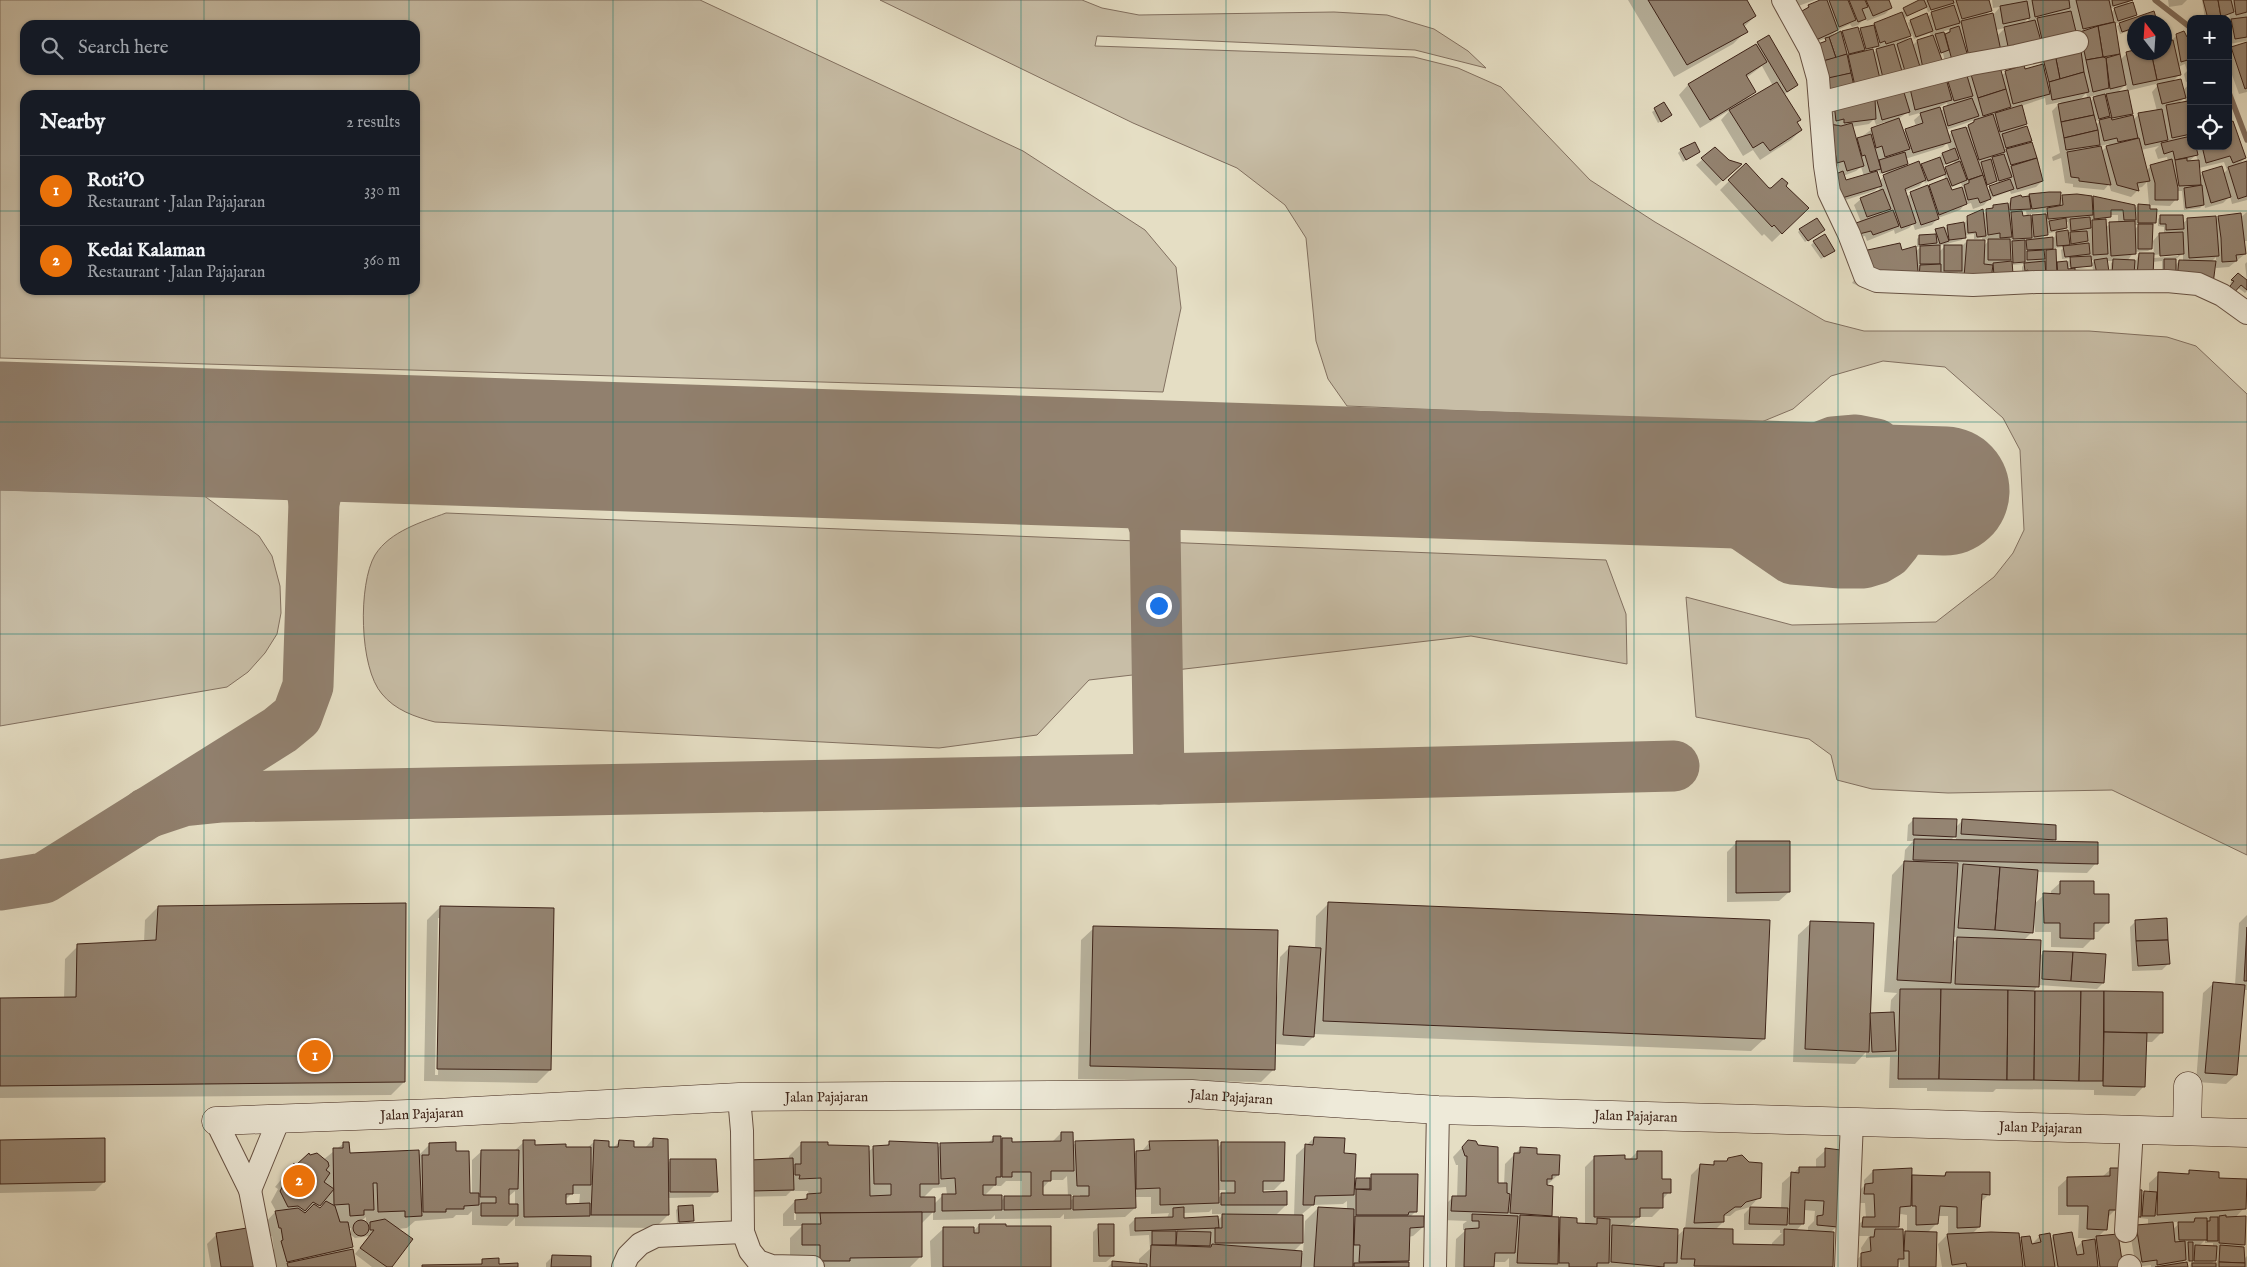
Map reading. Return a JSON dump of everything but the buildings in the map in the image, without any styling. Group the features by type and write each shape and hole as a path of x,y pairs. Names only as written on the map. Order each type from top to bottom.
{"main road":[{"path":"2187,1130 2188,1086"},
{"name":"Jalan Pajajaran","path":"216,1121 436,1113 739,1097 1192,1094 1438,1110 2247,1132"}],"street":[{"path":"1782,0 1810,49 1818,78 1829,192 1849,234 1865,276 1876,282 1973,285 2036,282 2167,281 2198,284 2222,295 2247,313"},
{"path":"1820,102 1971,64 2077,42"},
{"path":"739,1097 742,1131 743,1232 750,1251 758,1261 772,1266 813,1267"},
{"path":"1435,1267 1438,1110"},
{"path":"250,1190 279,1119"},
{"path":"216,1121 250,1190 264,1267"},
{"path":"1846,1267 1852,1121"},
{"path":"2126,1231 2132,1128"},
{"path":"622,1267 628,1256 640,1244 656,1236 743,1232"}],"shaded area":[{"path":"0,0 700,0 1023,151 1145,230 1176,267 1181,308 1163,392 0,358"},
{"path":"880,0 1082,0 1102,8 1139,15 1334,12 1387,15 1434,29 1468,51 1486,68 1415,50 1097,36 1095,46 1414,57 1458,68 1501,87 1590,180 1655,222 1825,321 1864,331 2089,331 2167,337 2196,346 2247,394 2247,855 2112,790 1948,793 1872,789 1837,780 1831,755 1809,739 1696,717 1686,597 1792,625 1936,622 1994,577 2013,553 2024,530 2020,450 2003,418 1945,367 1883,361 1831,376 1793,409 1759,423 1347,406 1328,379 1316,341 1306,238 1285,205 1237,168 1133,123"},
{"path":"0,490 203,495 259,536 272,556 280,586 281,613 277,634 265,653 248,672 227,687 0,726"},
{"path":"446,513 1606,560 1626,614 1627,664 1471,636 1089,680 1037,735 939,748 435,722 399,709 387,700 374,682 365,646 363,626 364,605 369,568 381,547 407,528"}],"waterway":[{"path":"2155,0 2187,25"},
{"path":"2232,101 2247,140"}],"taxiway":[{"path":"248,434 274,443 293,456 306,474 314,502"},
{"path":"0,885 44,878 280,730 297,716 308,686 314,502 319,485 325,472 342,454 365,444 396,439"},
{"path":"1663,482 1754,479 1774,473 1815,449 1833,442 1856,440 1876,444 1887,455 1905,490 1906,512 1896,542 1887,553 1877,559 1864,563 1792,559 1680,482"},
{"path":"1090,462 1132,486 1145,502 1155,528 1159,779"},
{"path":"1155,528 1155,502 1160,489 1170,481 1215,467"},
{"path":"147,813 183,801 222,797 1159,779 1674,766"}],"runway":[{"path":"0,426 1945,491"}],"place":[{"name":"Roti'O","path":"315,1056"},
{"name":"Kedai Kalaman","path":"299,1181"}]}
